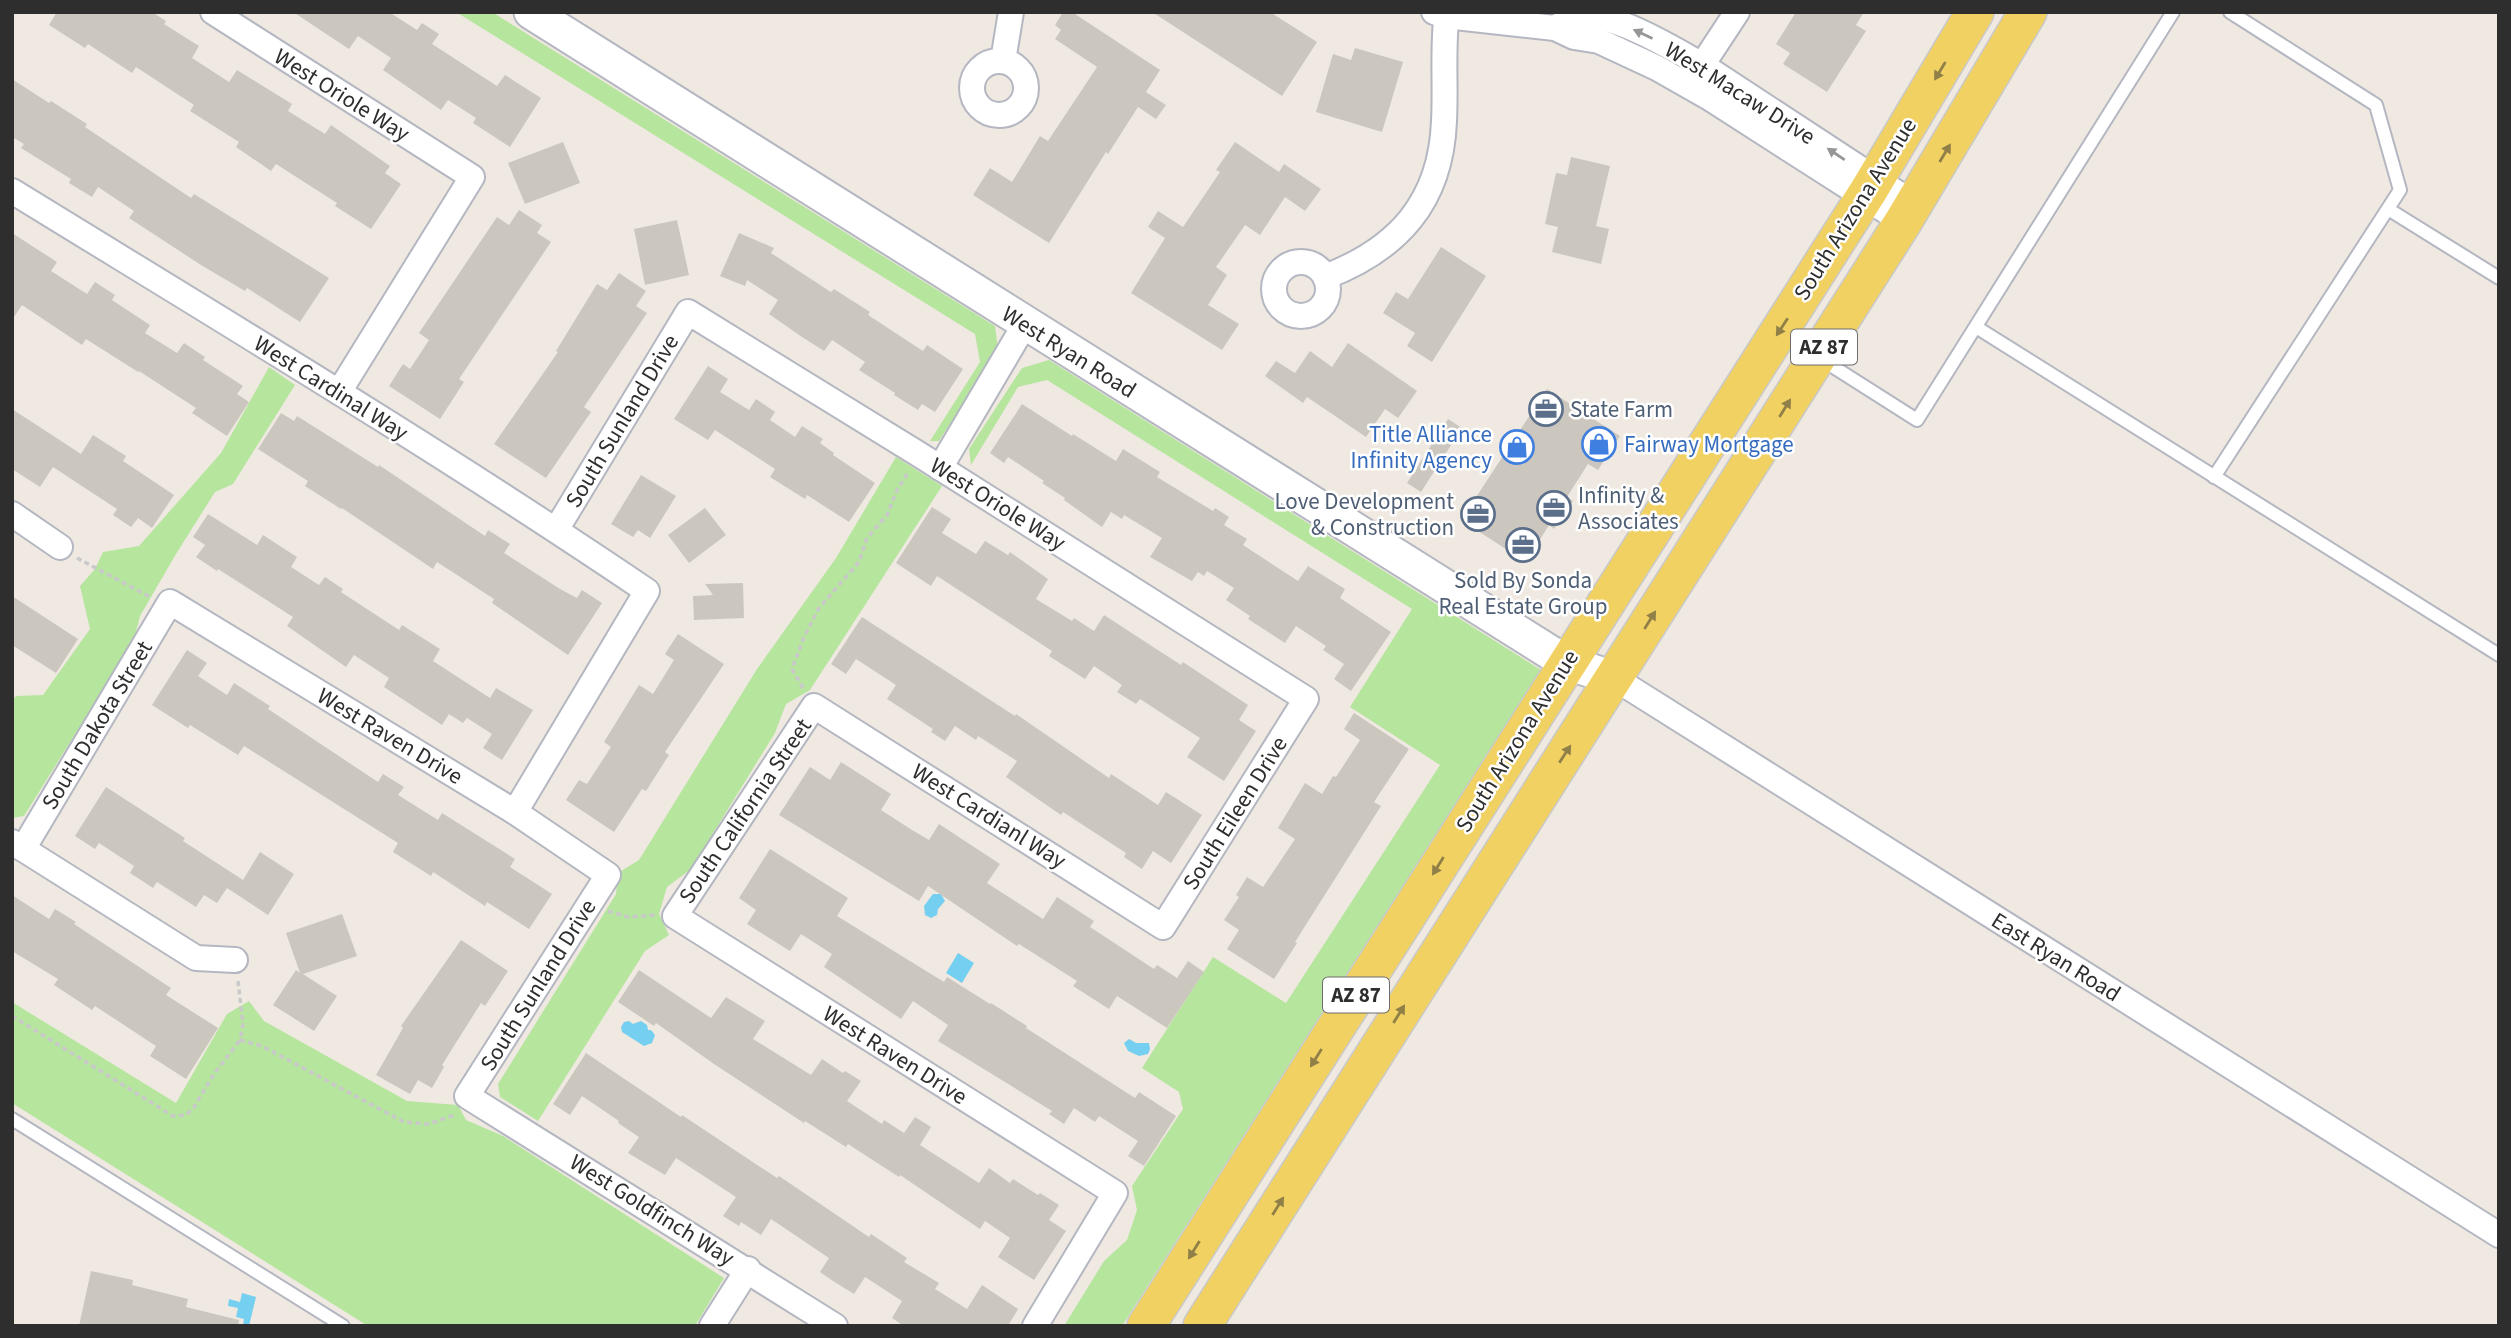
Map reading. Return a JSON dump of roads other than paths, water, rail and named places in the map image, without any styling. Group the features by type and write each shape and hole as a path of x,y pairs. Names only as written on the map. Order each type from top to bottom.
{"main road":[{"name":"South Arizona Avenue","path":"1146,1326 1870,189 1975,12"},
{"name":"South Arizona Avenue","path":"1202,1326 1909,213 2028,12"}],"street":[{"name":"West Oriole Way","path":"213,12 472,177 339,392"},
{"path":"1003,61 1011,12"},
{"path":"1695,75 1737,12"},
{"path":"1325,277 1349,268 1379,251 1407,226 1429,191 1439,158 1444,124 1442,13"},
{"name":"West Macaw Drive","path":"1442,13 1555,28 1574,37 1599,41 1657,68 1695,75 1909,213"},
{"name":"West Ryan Road","path":"545,16 1025,324 1567,663 1614,678"},
{"name":"West Cardinal Way","path":"12,191 339,392 647,591 515,812"},
{"name":"West Oriole Way","path":"688,312 930,461 1306,699"},
{"name":"South Sunland Drive","path":"556,530 688,312"},
{"path":"930,461 1025,324"},
{"path":"12,514 60,547"},
{"name":"West Raven Drive","path":"170,602 515,812 608,875"},
{"name":"South Dakota Street","path":"18,846 170,602"},
{"name":"East Ryan Road","path":"1614,678 2499,1235"},
{"name":"South Eileen Drive","path":"1163,927 1306,699"},
{"name":"West Cardianl Way","path":"814,706 1163,927"},
{"name":"South California Street","path":"675,916 814,706"},
{"path":"18,846 196,958 235,960"},
{"name":"South Sunland Drive","path":"467,1096 608,875"},
{"name":"West Raven Drive","path":"675,916 1115,1193 1034,1326"},
{"name":"West Goldfinch Way","path":"467,1096 748,1269 835,1326"},
{"path":"712,1326 748,1269"}],"lane":[{"path":"1817,357 1917,420 2173,12"},
{"path":"2214,477 2400,190 2376,104 2230,12"},
{"path":"2388,209 2499,278"},
{"path":"1976,327 2499,655"},
{"path":"12,1119 343,1326"}],"water":[{"path":"933,894 941,894 945,901 938,909 937,915 931,918 925,915 924,906"},
{"path":"958,953 974,963 962,983 946,973"},
{"path":"641,1021 647,1025 648,1030 655,1035 652,1043 644,1046 622,1032 624,1022 633,1024"},
{"path":"1129,1039 1136,1043 1149,1043 1148,1054 1139,1056 1128,1051 1124,1043"},
{"path":"242,1293 256,1297 249,1326 243,1325 244,1319 236,1317 238,1308 228,1306 229,1299 240,1302"}],"place":[{"name":"State Farm","path":"1546,409"},
{"name":"Fairway Mortgage","path":"1599,444"},
{"name":"Title Alliance Infinity Agency","path":"1517,447"},
{"name":"Infinity & Associates","path":"1554,508"},
{"name":"Love Development & Construction","path":"1478,514"},
{"name":"Sold By Sonda Real Estate Group","path":"1523,545"}]}
